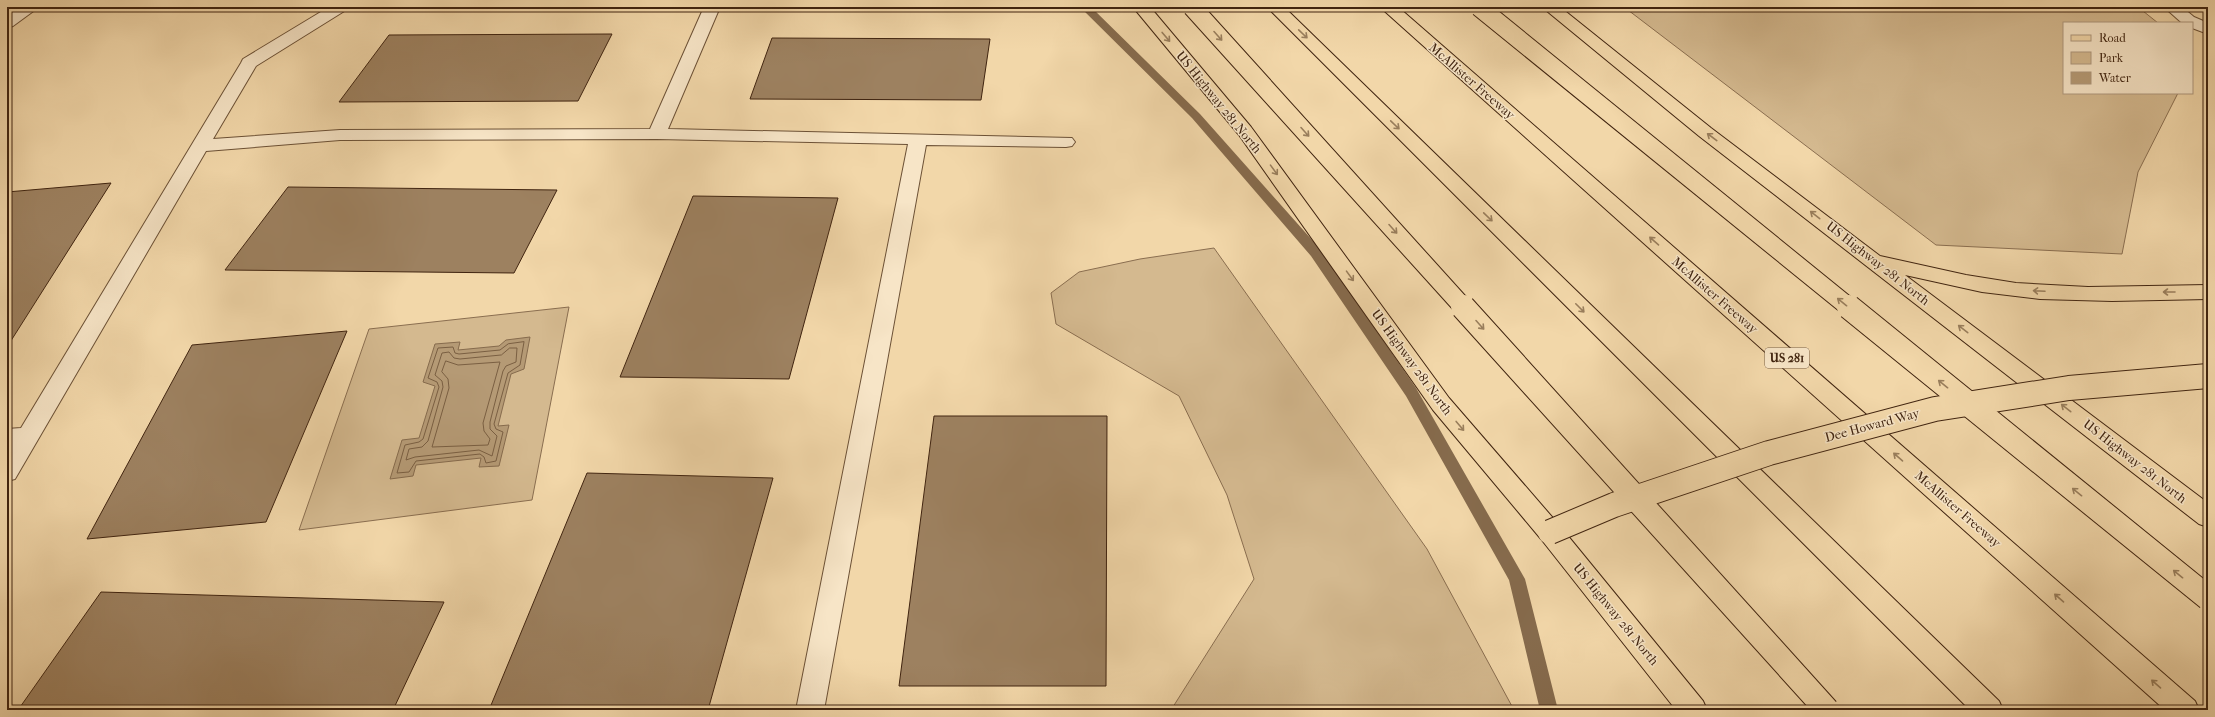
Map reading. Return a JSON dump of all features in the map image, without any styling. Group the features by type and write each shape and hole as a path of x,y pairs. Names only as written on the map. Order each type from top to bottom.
{"main road":[{"name":"US Highway 281 North","path":"1141,7 1245,131 1441,404 1550,532 1693,710"},
{"path":"1192,7 1827,710"},
{"path":"1275,7 1989,710"},
{"name":"McAllister Freeway","path":"1388,7 2185,710"},
{"path":"1479,7 2208,598"},
{"name":"US Highway 281 North","path":"1550,7 1705,132 2208,517"},
{"path":"1873,260 1957,281 2017,290 2067,293 2208,292"},
{"name":"Dee Howard Way","path":"1550,532 1614,505 1769,452 1935,409 2069,388 2208,376"}],"street":[{"path":"7,23 31,7"},
{"path":"7,472 18,437 200,146 249,63 340,7"},
{"path":"657,134 712,7"},
{"path":"2172,7 2193,22"},
{"path":"2193,22 2207,28"},
{"path":"200,146 340,136 657,134 1066,142"},
{"path":"810,710 918,138"}],"green space":[{"path":"1624,7 2138,7 2157,22 2063,22 2063,94 2177,94 2138,172 2122,254 1936,245"},
{"path":"1214,248 1427,549 1514,710 1171,710 1254,579 1227,495 1179,396 1056,324 1051,293 1079,272 1140,259"},
{"path":"569,307 532,500 299,530 369,329"}],"water":[{"path":"530,337 524,369 511,374 498,426 509,425 499,466 479,467 481,458 416,465 413,476 390,479 402,440 419,438 435,386 423,382 435,344 460,342 458,350 499,346 506,340"}],"building":[{"path":"612,34 578,101 339,102 389,35"},
{"path":"772,38 990,39 981,100 750,99"},
{"path":"111,183 7,347 7,192"},
{"path":"288,187 557,190 514,273 225,270"},
{"path":"693,196 838,198 789,379 620,377"},
{"path":"347,331 266,522 87,539 192,345"},
{"path":"934,416 1107,416 1106,686 899,686"},
{"path":"587,473 773,478 708,710 489,710"},
{"path":"101,592 444,602 393,710 18,710"}],"waterway":[{"path":"1085,7 1196,116 1316,253 1411,392 1517,579 1549,710"}]}
